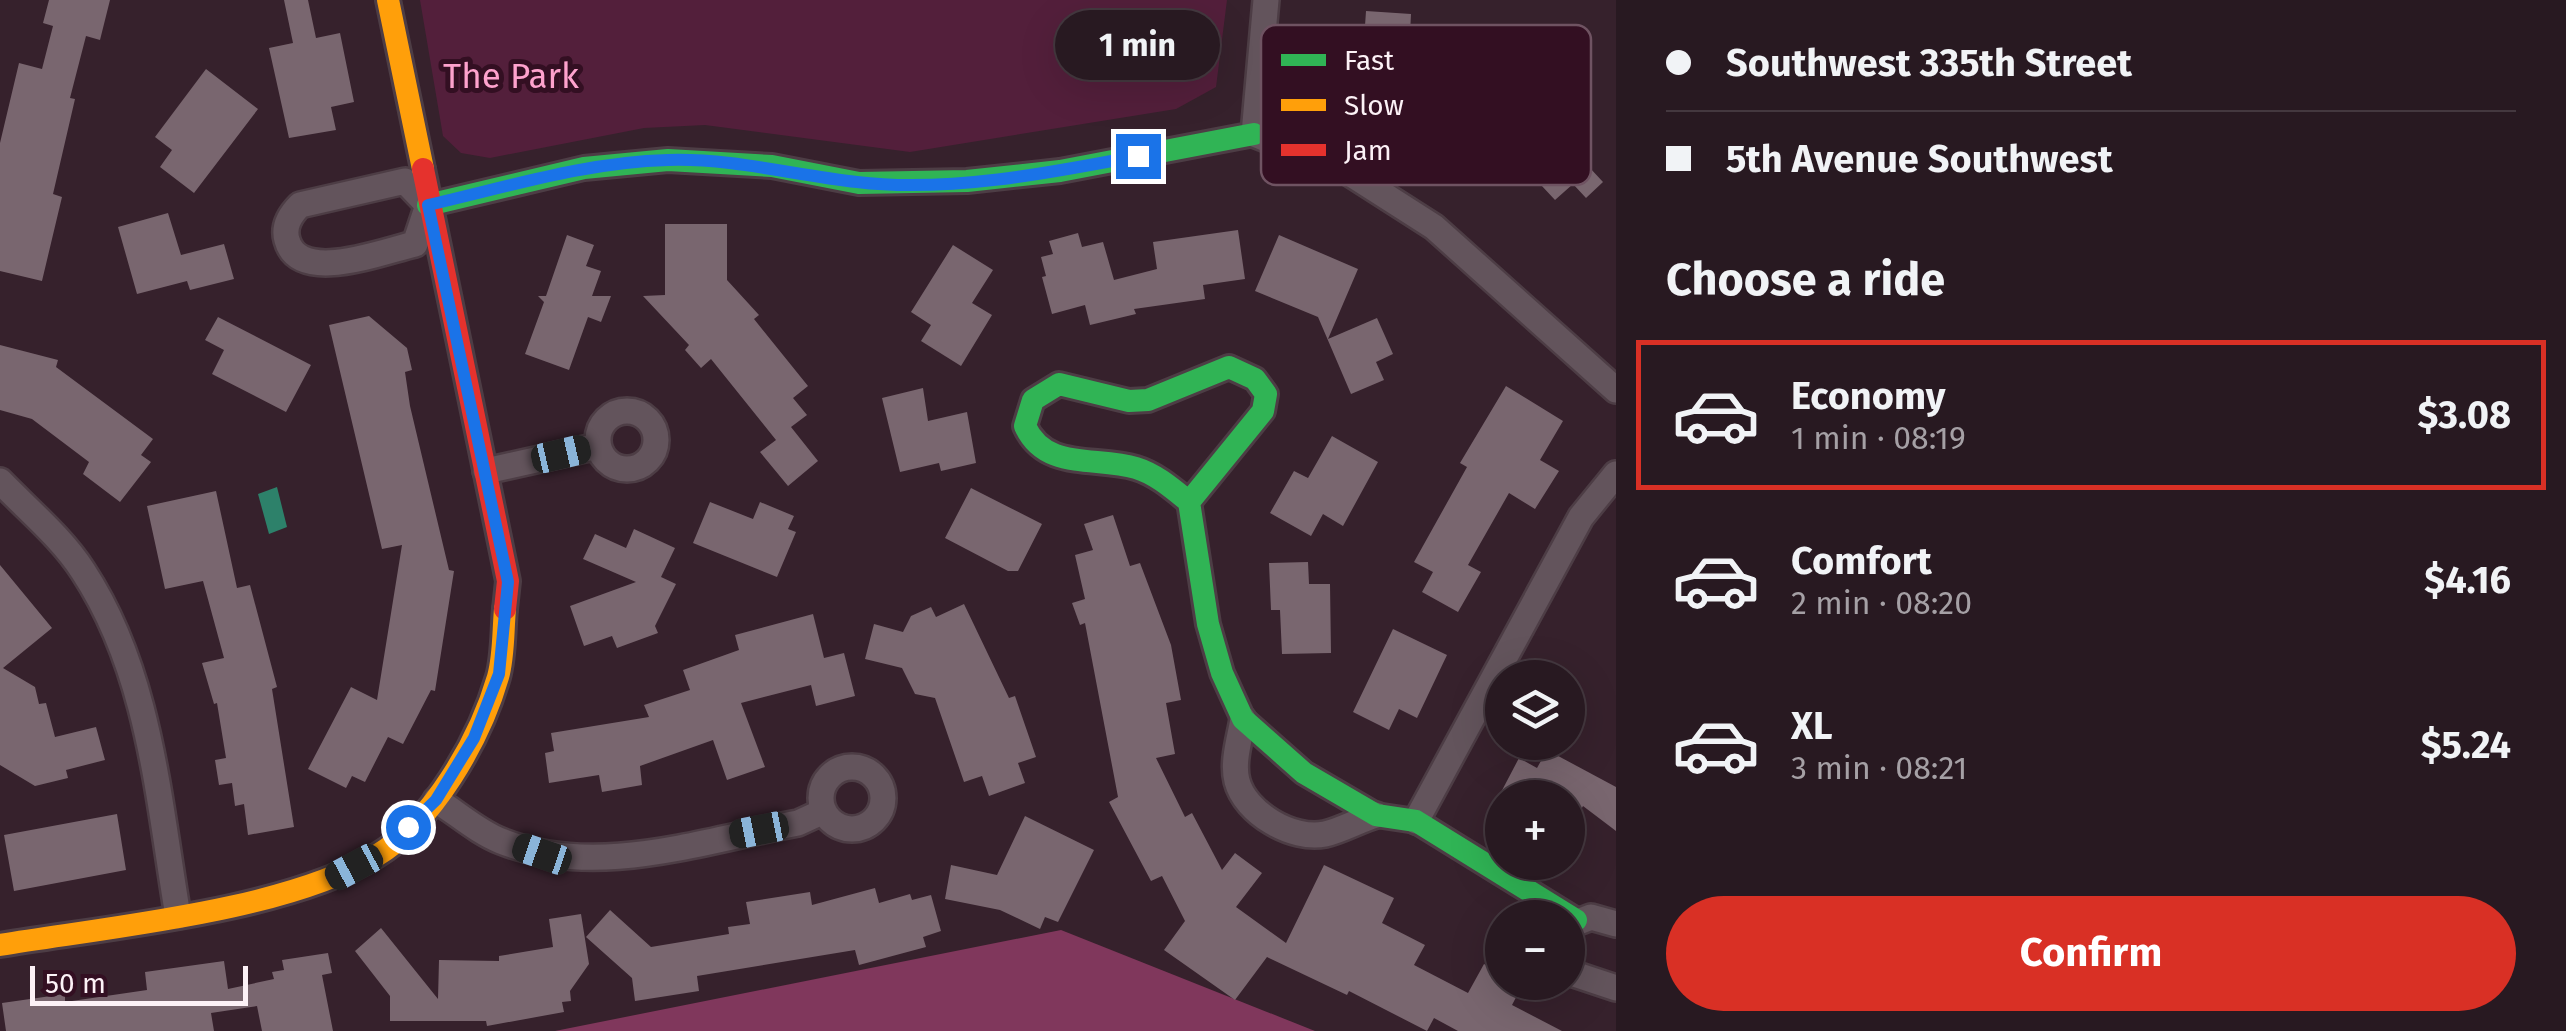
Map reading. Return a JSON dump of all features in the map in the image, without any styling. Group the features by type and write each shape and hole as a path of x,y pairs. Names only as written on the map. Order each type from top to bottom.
{"street":[{"path":"0,945 178,916 328,881 380,854 436,800 474,738 499,674 508,582 388,0"},
{"path":"1264,25 1266,0"},
{"path":"1254,134 1261,56"},
{"path":"428,205 584,168 668,160 772,166 859,183 967,181 1060,171 1254,134 1261,137"},
{"path":"405,181 428,205 416,244 313,264 294,254 285,234 292,213 310,201 405,181"},
{"path":"1368,185 1434,228 1616,390"},
{"path":"1190,502 1149,472 1053,456 1036,449 1025,426 1033,400 1059,384 1130,401 1148,400 1230,367 1245,371 1266,392 1266,409 1258,428 1218,464 1190,502 1208,624 1222,673 1244,719 1304,773 1376,815 1416,821 1537,900"},
{"path":"486,471 598,446"},
{"path":"1416,821 1581,517 1616,474"},
{"path":"0,482 82,568 121,636 142,705 178,916"},
{"path":"1244,719 1236,778 1242,794 1270,821 1302,834 1320,835 1376,815"},
{"path":"436,800 497,840 542,854 605,860 798,823 824,811"},
{"path":"1585,918 1591,916 1616,924"},
{"path":"1585,981 1616,988"}],"green space":[{"name":"The Park","path":"420,0 1227,0 1216,87 1176,109 910,152 705,125 644,128 490,158 461,153 443,136"}],"shaded area":[{"path":"277,487 287,527 269,534 258,494"},
{"path":"1061,930 1315,1031 555,1031"}],"building":[{"path":"49,0 110,0 100,40 86,36 70,98 75,99 53,194 62,197 42,281 0,271 0,143 19,63 42,69 53,26 43,23"},
{"path":"284,0 308,0 316,38 340,33 354,102 331,107 336,130 289,138 269,48 293,43"},
{"path":"1366,11 1411,14 1410,25 1365,25"},
{"path":"206,69 258,109 194,193 160,167 172,150 155,137"},
{"path":"1591,169 1603,182 1586,198 1574,185 1591,185"},
{"path":"1541,185 1572,185 1555,200"},
{"path":"168,213 181,255 224,244 234,279 190,290 187,281 137,294 118,227"},
{"path":"665,224 727,224 727,280 759,315 754,319 808,386 793,398 807,415 791,427 818,461 788,486 760,452 776,440 711,359 701,368 685,350 689,345 643,296 665,295"},
{"path":"1238,230 1245,279 1203,285 1205,299 1134,309 1136,314 1090,325 1085,305 1052,314 1041,257 1053,254 1049,241 1078,233 1082,247 1103,242 1114,280 1157,269 1153,242"},
{"path":"567,235 594,245 586,266 601,271 592,296 611,296 601,322 588,317 569,370 525,354 544,302 538,296 546,296"},
{"path":"1279,235 1358,269 1328,339 1377,318 1393,354 1376,362 1384,380 1351,394 1318,317 1255,291"},
{"path":"953,245 993,270 972,303 992,315 961,366 921,341 931,325 911,312"},
{"path":"369,316 407,348 412,370 405,372 410,406 449,570 454,571 435,691 431,690 403,744 388,737 365,782 352,776 346,788 308,769 351,687 377,700 402,545 382,549 329,325"},
{"path":"218,317 311,365 286,412 212,374 224,350 205,340"},
{"path":"0,345 58,360 56,367 153,439 141,455 151,462 120,502 83,474 89,462 32,419 0,410"},
{"path":"1506,386 1563,421 1540,460 1559,471 1535,509 1509,493 1468,565 1481,572 1458,612 1422,592 1433,572 1414,562 1467,467 1460,463"},
{"path":"923,388 928,421 967,412 976,463 941,471 939,463 900,472 882,398"},
{"path":"1332,436 1378,462 1343,526 1323,514 1311,536 1270,513 1294,471 1308,478"},
{"path":"971,488 1042,524 1018,571 1008,571 945,538"},
{"path":"216,491 237,588 250,585 277,687 272,689 294,827 248,835 244,804 235,806 232,783 219,785 215,760 226,758 217,703 214,704 202,663 224,658 203,581 165,589 147,506"},
{"path":"710,502 753,519 760,502 794,516 788,529 796,532 777,577 693,543"},
{"path":"1113,515 1130,566 1140,563 1171,645 1181,700 1166,703 1175,754 1156,758 1185,817 1192,813 1222,870 1235,853 1262,873 1236,907 1286,943 1324,865 1394,898 1382,923 1425,945 1414,965 1468,993 1484,964 1485,1000 1515,1000 1512,1005 1562,1031 1458,1031 1434,1018 1427,1031 1349,991 1347,995 1267,957 1235,1000 1164,950 1185,921 1162,876 1151,881 1109,802 1118,797 1085,623 1080,625 1072,603 1085,599 1075,555 1093,550 1084,524"},
{"path":"634,529 675,548 661,577 676,584 655,626 658,633 617,648 612,636 584,646 570,606 636,582 583,559 595,534 626,548"},
{"path":"1308,562 1309,584 1330,584 1331,653 1282,654 1280,610 1271,610 1269,563"},
{"path":"0,565 52,628 3,668 35,687 39,704 46,703 55,737 96,727 105,760 66,770 68,778 35,786 0,765"},
{"path":"964,604 1009,698 1015,696 1036,757 1018,763 1025,783 989,796 982,776 964,782 935,698 915,694 902,668 865,659 874,624 903,632 911,616 931,607 936,617"},
{"path":"813,614 824,658 844,653 855,696 816,706 811,685 741,703 765,767 727,780 713,740 640,766 642,785 602,792 599,775 549,783 545,753 554,751 551,733 649,717 644,705 690,690 683,670 739,650 735,635"},
{"path":"1393,629 1447,655 1417,718 1399,709 1389,730 1353,712"},
{"path":"1518,760 1537,768 1541,760 1566,760 1616,787 1616,831 1585,808 1585,780 1507,780"},
{"path":"117,814 126,870 14,891 4,835"},
{"path":"1025,816 1094,850 1058,922 1045,917 1040,929 1000,910 945,899 951,865 997,875"},
{"path":"875,888 879,903 910,894 912,900 931,895 941,931 923,937 926,947 859,965 855,950 697,976 699,991 635,1001 632,978 586,937 610,910 651,947 729,934 728,927 750,924 746,902 810,892 812,905"},
{"path":"581,914 589,964 570,991 571,1001 562,1002 564,1012 487,1026 486,1021 390,1021 390,996 355,951 381,928 438,999 439,960 499,961 499,956 553,947 549,919"},
{"path":"328,953 332,973 322,975 333,1031 262,1031 257,1006 211,1013 214,1031 6,1031 2,1003 65,994 65,1002 147,990 145,972 224,961 228,989 274,979 272,972 284,970 282,960"}],"traffic: fast":[{"path":"428,205 584,168 668,160 772,166 859,183 967,181 1060,171 1254,134"},
{"path":"1229,367 1255,379 1266,394 1263,411 1189,502 1143,471 1058,456 1045,450 1025,426 1033,400 1059,384 1129,401 1148,400 1229,367"},
{"path":"1189,502 1208,624 1222,673 1243,719 1304,773 1376,815 1416,821 1544,900"}],"traffic: slow":[{"path":"388,0 423,169"},
{"path":"0,945 245,904 338,875 376,856 417,822 467,752 498,677 505,609"}],"traffic: jam":[{"path":"423,169 508,581 505,609"}],"route":[{"path":"408,827 436,800 474,738 499,674 508,582 428,205 584,168 668,160 772,166 859,183 967,181 1060,171 1138,156"}]}
